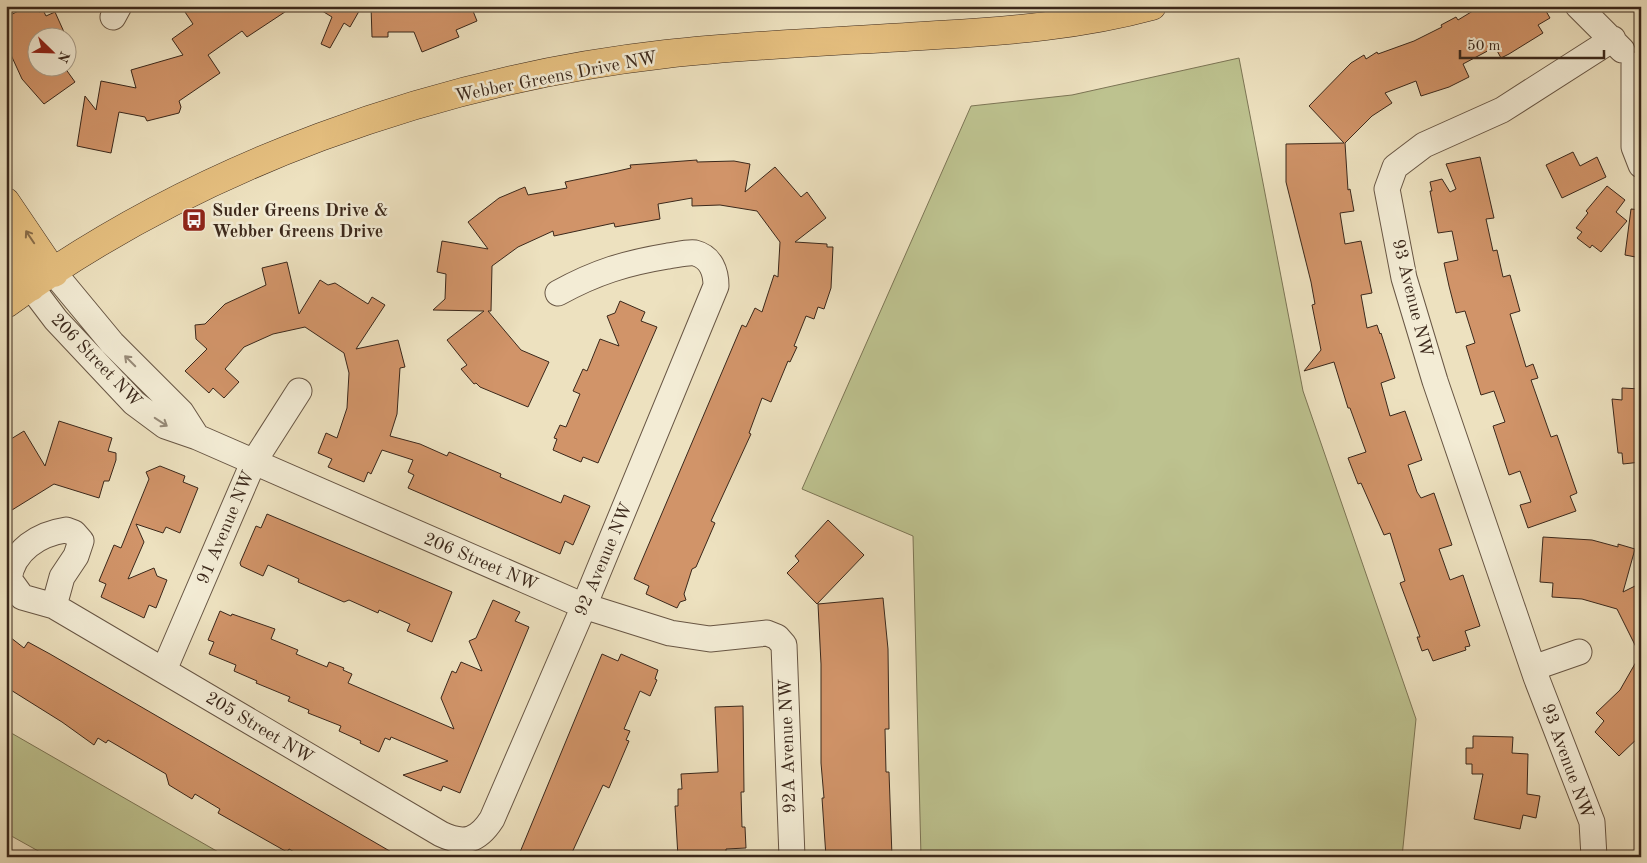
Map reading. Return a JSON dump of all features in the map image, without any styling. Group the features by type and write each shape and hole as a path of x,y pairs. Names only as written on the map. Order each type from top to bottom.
{"main road":[{"name":"Webber Greens Drive NW","path":"6,304 134,223 263,160 380,117 474,89 544,74 666,54 999,31 1068,23 1152,6"},
{"path":"6,202 54,273"},
{"path":"6,248 31,287"}],"street":[{"path":"1578,6 1613,39 1638,70 1634,147 1641,165"},
{"path":"1604,6 1613,39"},
{"name":"93 Avenue NW","path":"1594,857 1592,822 1533,668 1435,382 1404,278 1387,189 1395,167 1424,145 1502,110 1613,39"},
{"name":"92 Avenue NW","path":"467,841 482,833 492,819 584,606 716,286 712,266 704,258 694,253 628,262 590,275 558,292"},
{"name":"206 Street NW","path":"54,273 112,343 181,412 197,437"},
{"name":"206 Street NW","path":"31,287 56,320 134,403 165,426 197,437 584,606 670,633 710,638 767,633 777,637"},
{"name":"91 Avenue NW","path":"164,670 253,463 299,391"},
{"name":"205 Street NW","path":"54,606 441,834 467,841"},
{"name":"92A Avenue NW","path":"777,637 784,645 792,857"},
{"path":"1533,668 1578,652"}],"green space":[{"path":"1239,58 1303,391 1416,719 1402,857 921,857 913,536 802,489 971,106 1072,95"},
{"path":"6,730 227,857 49,857 6,833"}],"building":[{"path":"29,6 36,6 39,12 43,10 46,16 55,12 62,28 28,28 28,78 72,78 75,82 44,104 22,79 6,44 6,17"},
{"path":"181,6 294,6 247,37 242,31 208,55 220,73 179,101 181,107 179,113 147,121 145,117 119,112 111,153 77,146 85,96 96,110 101,81 136,88 131,70 183,55 172,39 193,24"},
{"path":"314,6 362,6 350,27 344,23 330,48 321,44 332,17"},
{"path":"371,6 471,6 477,21 456,30 459,37 422,52 414,32 388,32 388,37 372,37"},
{"path":"1481,6 1543,6 1550,18 1538,25 1543,33 1509,54 1501,58 1495,47 1463,64 1469,77 1449,87 1421,96 1416,81 1385,93 1392,103 1372,116 1345,143 1348,190 1350,189 1354,211 1340,213 1345,244 1361,241 1372,293 1361,295 1367,328 1377,325 1395,378 1381,383 1390,416 1405,411 1422,460 1408,465 1417,492 1421,498 1434,493 1452,545 1439,549 1450,580 1463,575 1480,626 1465,631 1470,646 1465,647 1466,650 1433,661 1428,649 1422,651 1417,637 1420,637 1400,583 1405,581 1390,533 1384,535 1361,483 1358,484 1348,458 1366,452 1350,408 1348,408 1334,362 1304,371 1321,350 1312,305 1315,304 1311,282 1286,182 1286,144 1344,143 1309,106 1351,63 1364,55 1366,59 1377,52 1378,54 1414,41 1442,27 1441,25 1456,17 1458,20"},
{"path":"1573,152 1580,166 1597,157 1606,177 1562,198 1546,165"},
{"path":"1480,157 1494,218 1486,219 1493,251 1497,250 1503,277 1510,275 1520,311 1510,314 1526,367 1533,364 1538,378 1531,380 1551,437 1557,435 1577,493 1570,496 1576,511 1528,528 1520,505 1531,502 1520,471 1509,475 1493,426 1505,422 1494,391 1481,395 1466,346 1475,343 1465,311 1456,313 1444,263 1458,260 1452,231 1438,233 1430,191 1432,191 1430,182 1442,179 1450,192 1456,189 1446,164"},
{"path":"697,160 697,162 734,161 750,164 745,192 775,167 801,197 807,192 826,218 795,242 827,244 827,247 833,247 831,288 824,309 818,307 814,319 806,316 794,346 797,347 790,362 788,361 771,402 762,398 749,433 751,434 711,521 715,523 696,567 692,569 684,594 686,600 680,602 677,608 646,594 649,586 634,579 742,325 746,327 755,308 762,312 774,275 778,277 780,242 757,211 720,205 692,206 692,198 658,204 660,219 615,227 614,223 554,236 553,231 518,247 492,266 491,311 488,311 521,350 549,362 528,407 480,387 476,383 474,384 461,369 467,365 447,340 484,311 433,310 445,299 446,274 437,272 442,241 488,249 468,222 499,198 525,187 528,195 567,188 565,182 631,168 630,165"},
{"path":"1607,186 1625,200 1616,212 1627,221 1601,252 1592,245 1590,248 1577,238 1582,232 1576,228 1588,213 1586,211"},
{"path":"1631,209 1641,210 1641,258 1625,255"},
{"path":"287,262 299,314 320,280 328,285 335,283 368,304 372,297 385,305 356,349 398,340 405,367 400,368 397,414 390,436 420,444 447,456 449,452 501,474 500,477 561,503 564,495 590,506 573,545 565,541 560,554 408,488 414,475 408,472 413,460 382,450 371,474 368,472 364,482 328,467 332,459 318,453 326,433 337,438 347,408 349,373 344,353 305,327 273,334 244,347 225,369 239,382 224,398 213,388 209,393 185,371 207,349 196,339 195,325 205,324 225,304 266,285 262,268"},
{"path":"620,301 645,312 641,321 657,327 598,463 583,457 581,462 553,450 557,439 554,438 560,425 566,427 580,394 573,391 583,369 587,371 600,339 619,346 607,316 615,313"},
{"path":"1622,388 1641,389 1641,462 1623,464 1622,453 1618,453 1612,399 1622,400"},
{"path":"59,421 112,438 108,451 116,453 116,460 109,481 104,481 99,498 54,484 12,510 6,502 6,442 24,431 45,466"},
{"path":"160,466 185,476 183,482 198,488 180,533 166,527 163,533 136,524 144,542 128,579 154,568 157,576 167,580 156,608 149,605 144,618 101,597 106,584 99,581 114,545 121,548 149,479 146,472"},
{"path":"267,514 452,592 432,642 407,631 410,624 379,610 378,613 349,600 344,602 298,582 299,579 268,565 263,576 241,566 240,563 256,526 261,528"},
{"path":"828,520 864,555 817,604 787,573 799,561 795,556"},
{"path":"1543,537 1592,540 1618,547 1618,544 1635,549 1623,592 1641,583 1641,735 1619,756 1595,732 1604,721 1596,713 1620,690 1640,655 1617,609 1582,599 1552,597 1553,583 1540,582"},
{"path":"883,598 888,649 889,729 885,729 886,772 889,772 892,857 826,857 822,798 824,798 821,763 821,664 818,604"},
{"path":"493,600 520,612 515,621 529,627 460,793 443,786 441,791 403,775 448,761 391,737 390,740 385,738 379,752 339,731 341,726 308,713 309,710 288,701 290,697 256,683 257,681 234,671 236,665 209,654 214,642 208,640 220,611 231,616 232,614 275,629 271,639 298,650 296,654 327,667 329,662 344,668 343,670 352,674 348,683 454,729 441,698 452,671 456,673 461,662 482,671 469,641 476,638"},
{"path":"6,634 24,648 28,642 50,654 400,857 303,857 289,849 287,852 218,813 220,809 195,794 192,799 169,785 166,774 108,740 106,743 98,738 94,745 62,722 6,687"},
{"path":"602,654 618,661 621,654 658,670 655,679 657,680 650,696 640,691 624,729 630,731 626,740 629,741 609,788 603,785 570,857 518,857"},
{"path":"743,706 744,792 741,792 742,827 745,827 746,848 726,849 726,854 678,857 675,806 678,806 678,789 682,789 681,774 718,772 715,707"},
{"path":"1473,736 1513,737 1512,753 1528,754 1527,794 1540,796 1536,818 1523,815 1520,829 1474,819 1483,774 1472,774 1472,764 1466,764 1466,748 1473,748"}],"place":[{"name":"Suder Greens Drive & Webber Greens Drive","path":"194,220"}]}
